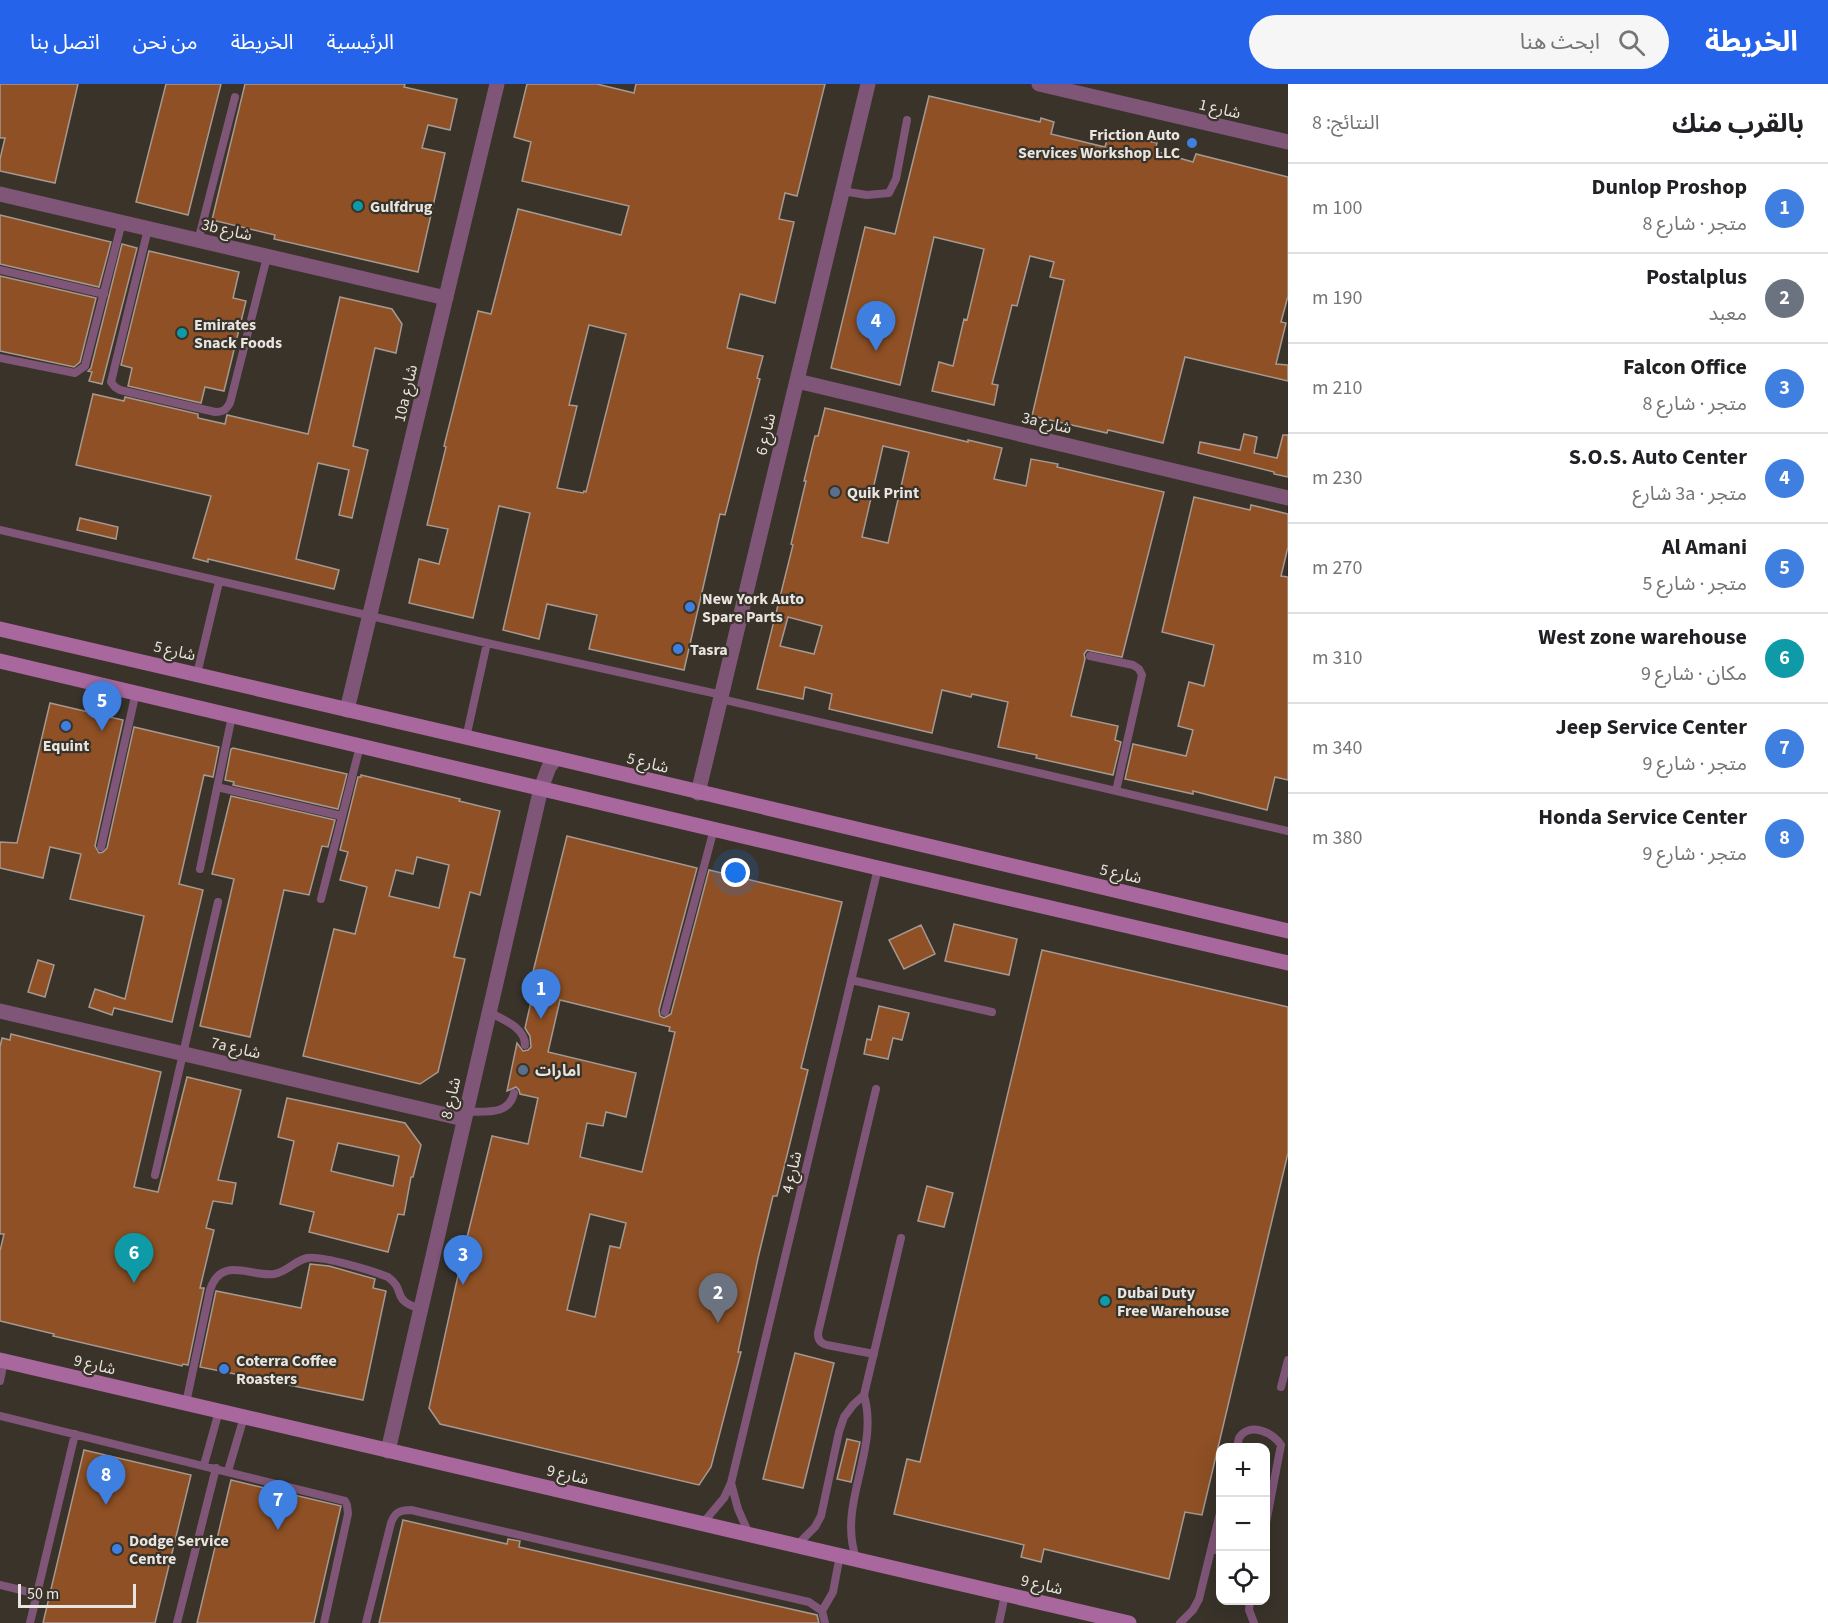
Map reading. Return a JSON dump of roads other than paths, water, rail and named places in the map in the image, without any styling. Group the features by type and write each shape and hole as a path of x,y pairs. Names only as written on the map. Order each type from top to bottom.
{"street":[{"name":"10a شارع","path":"347,710 497,84"},
{"name":"شارع 6","path":"698,793 867,84"},
{"name":"شارع 1","path":"1039,84 1288,142"},
{"name":"3b شارع","path":"0,194 446,298"},
{"name":"3a شارع","path":"797,381 1288,498"},
{"name":"شارع 5","path":"0,629 1288,931"},
{"path":"0,661 1288,963"},
{"name":"شارع 8","path":"388,1451 541,788 549,766 556,758"},
{"name":"7a شارع","path":"0,1011 465,1115"},
{"name":"شارع 9","path":"2,1360 1129,1623"}],"lane":[{"path":"198,241 235,97"},
{"path":"842,191 878,195 889,193 896,179 907,120"},
{"path":"0,358 75,374 86,366 122,222"},
{"path":"148,229 111,382 120,390 215,412 227,409 267,257"},
{"path":"0,270 104,294"},
{"path":"0,530 1288,831"},
{"path":"197,674 219,582"},
{"path":"466,738 487,643"},
{"path":"1090,656 1133,665 1142,675 1116,791"},
{"path":"101,847 136,692"},
{"path":"200,869 232,716"},
{"path":"321,899 360,746"},
{"path":"217,787 342,816"},
{"path":"665,1012 714,829"},
{"name":"شارع 4","path":"702,1524 724,1498 731,1483 878,868"},
{"path":"155,1175 218,902"},
{"path":"851,980 992,1012"},
{"path":"489,1012 522,1032 525,1045"},
{"path":"874,1354 827,1346 821,1343 818,1333 876,1089"},
{"path":"465,1115 501,1110 512,1101 514,1093"},
{"path":"857,1560 850,1530 851,1515 868,1436 868,1408 864,1395 901,1238"},
{"path":"186,1403 210,1290 215,1278 225,1271 276,1274 303,1259 319,1258 388,1277 395,1284 402,1300 420,1309"},
{"path":"1281,1387 1288,1359"},
{"path":"0,1381 2,1360"},
{"path":"796,1546 815,1527 820,1516 844,1417 864,1395"},
{"path":"204,1465 219,1411"},
{"path":"0,1416 340,1498 347,1505 348,1514 324,1623"},
{"path":"228,1471 244,1417"},
{"path":"1238,1443 1239,1437 1247,1431 1256,1430 1269,1433 1277,1438 1281,1445 1270,1502"},
{"path":"30,1623 75,1434"},
{"path":"177,1623 216,1468"},
{"name":"شارع 4","path":"731,1483 738,1509 749,1534"},
{"path":"366,1623 391,1523 394,1515 402,1510 411,1510 809,1602 822,1611 825,1623"},
{"path":"1180,1623 1193,1610 1199,1599 1216,1532"},
{"path":"1212,1547 1219,1551"},
{"path":"822,1611 833,1592 840,1555"},
{"path":"0,1586 37,1594"},
{"path":"999,1623 1005,1594"},
{"path":"1250,1605 1254,1623"}],"place":[{"name":"Friction Auto Services Workshop LLC","path":"1192,143"},
{"name":"Gulfdrug","path":"358,206"},
{"name":"Emirates Snack Foods","path":"182,333"},
{"name":"S.O.S. Auto Center","path":"876,351"},
{"name":"Quik Print","path":"835,492"},
{"name":"New York Auto Spare Parts","path":"690,607"},
{"name":"Tasra","path":"678,649"},
{"name":"Equint","path":"66,726"},
{"name":"Al Amani","path":"102,731"},
{"name":"Dunlop Proshop","path":"541,1019"},
{"name":"امارات","path":"523,1070"},
{"name":"West zone warehouse","path":"134,1283"},
{"name":"Falcon Office","path":"463,1285"},
{"name":"Dubai Duty Free Warehouse","path":"1105,1301"},
{"name":"Postalplus","path":"718,1323"},
{"name":"Coterra Coffee Roasters","path":"224,1369"},
{"name":"Honda Service Center","path":"106,1505"},
{"name":"Jeep Service Center","path":"278,1530"},
{"name":"Dodge Service Centre","path":"117,1549"}]}
